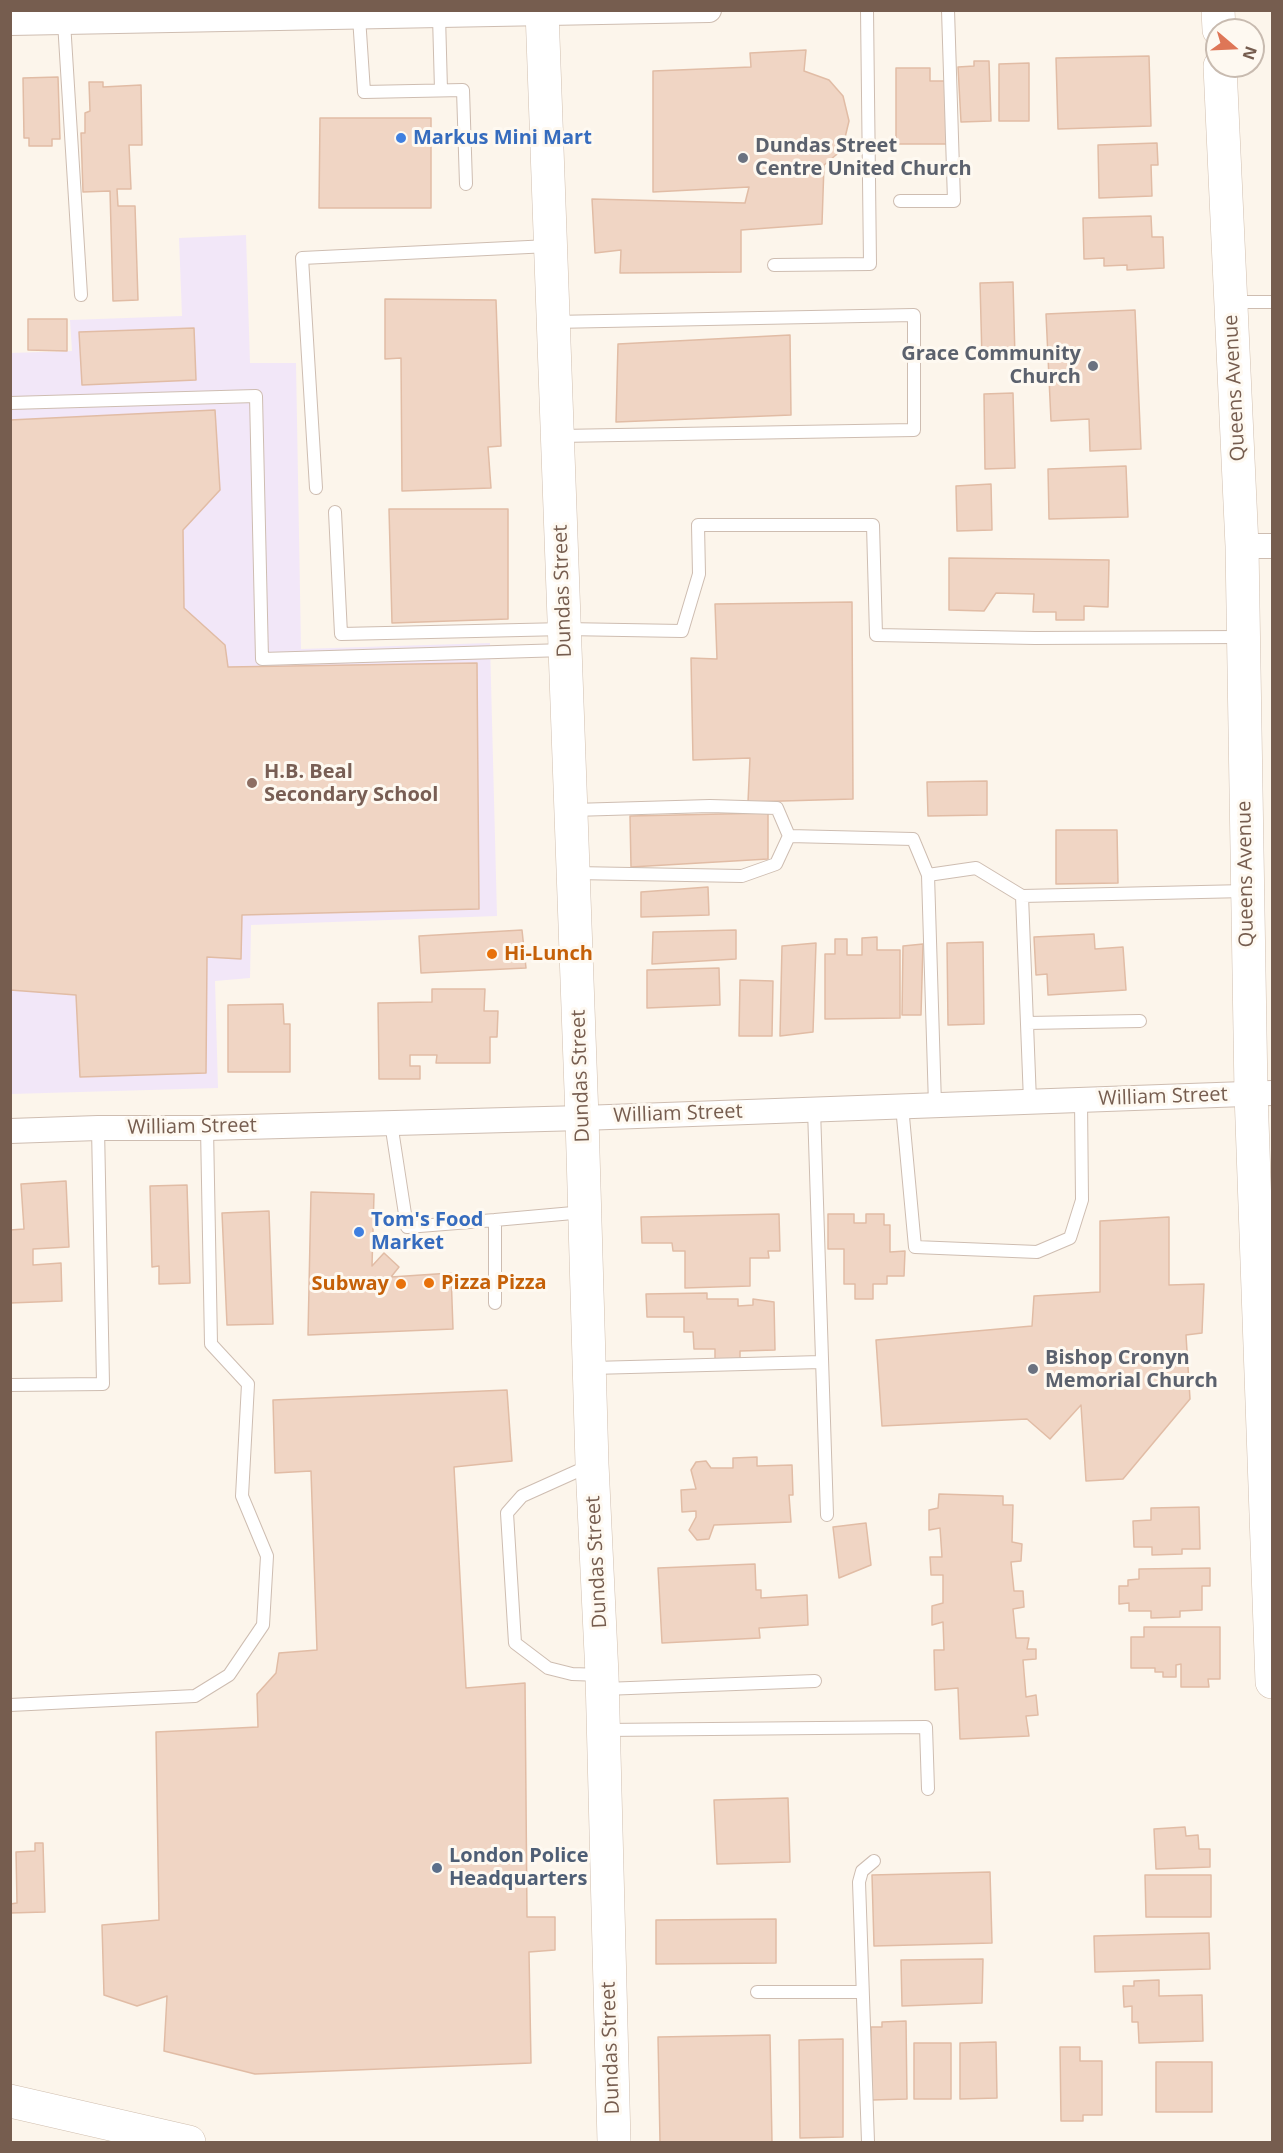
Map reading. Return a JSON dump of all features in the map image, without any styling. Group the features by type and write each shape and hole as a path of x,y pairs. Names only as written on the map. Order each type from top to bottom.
{"main road":[{"name":"Dundas Street","path":"542,12 574,873 592,1464 602,1682 614,2142"},
{"name":"Queens Avenue","path":"1221,78 1231,302 1257,546 1244,637 1246,891 1262,1093 1272,1682"},
{"path":"10,2101 189,2142"}],"street":[{"path":"10,23 709,10"},
{"name":"William Street","path":"10,1131 582,1118 1262,1093"}],"lane":[{"path":"774,266 870,264 867,10"},
{"path":"900,201 954,201 948,10"},
{"path":"439,16 441,90"},
{"path":"359,17 364,92 463,90 466,184"},
{"path":"64,22 81,295"},
{"path":"316,488 302,258 550,246"},
{"path":"1231,302 1272,302"},
{"path":"553,322 914,315 914,430 558,436"},
{"path":"10,403 256,396 262,659 682,631 699,574 698,525 873,525 876,635 1035,638 1244,637"},
{"path":"335,512 340,634 565,640"},
{"path":"570,810 710,806 777,808 789,836 776,864 742,876 574,873"},
{"path":"789,836 913,839 928,875 935,1105"},
{"path":"928,875 976,868 1022,896 1246,891"},
{"path":"1022,896 1030,1101"},
{"path":"1027,1023 1140,1020"},
{"path":"902,1106 915,1247 1037,1252 1070,1238 1079,1215 1082,1200 1081,1100"},
{"path":"814,1109 827,1515"},
{"path":"391,1123 407,1227 585,1212"},
{"path":"10,1385 103,1383 98,1128"},
{"path":"10,1705 195,1696 229,1675 263,1625 267,1556 242,1496 248,1384 211,1344 207,1128"},
{"path":"495,1220 495,1303"},
{"path":"590,1368 821,1362"},
{"path":"592,1464 522,1496 507,1513 515,1643 548,1668 602,1682 815,1681"},
{"path":"603,1730 927,1727 928,1789"},
{"path":"868,2142 859,1882 862,1872 874,1861"},
{"path":"757,1992 862,1992"}],"shaded area":[{"name":"H.B. Beal Secondary School","path":"246,235 250,363 296,363 301,649 490,643 497,916 251,925 250,978 215,981 218,1088 11,1094 10,353 72,351 70,320 182,316 179,238"}],"building":[{"name":"Dundas Street Centre United Church","path":"806,50 804,71 829,80 843,96 849,121 842,150 824,165 822,224 741,230 741,272 620,273 621,250 595,253 592,199 745,203 749,187 653,192 653,71 751,67 750,53"},
{"path":"1149,56 1151,126 1058,129 1056,58"},
{"path":"974,61 989,61 991,121 961,122 958,67 974,66"},
{"path":"1029,63 1029,121 999,121 999,64"},
{"path":"896,68 930,68 930,81 947,81 947,144 896,144"},
{"path":"58,77 60,139 52,139 52,146 29,146 29,138 24,138 23,78"},
{"path":"89,82 103,82 103,87 141,85 142,145 129,145 131,189 117,189 118,206 135,206 138,300 113,301 110,191 83,192 81,133 85,133 85,113 90,111"},
{"path":"320,118 431,118 431,208 319,208"},
{"path":"1157,143 1158,165 1151,165 1152,196 1099,198 1098,145"},
{"path":"1151,216 1152,237 1163,237 1164,268 1127,270 1127,265 1104,266 1104,258 1084,259 1083,218"},
{"path":"1013,282 1015,358 982,359 980,283"},
{"path":"385,299 496,300 501,446 488,447 491,488 402,491 401,358 385,359"},
{"name":"Grace Community Church","path":"1135,310 1141,449 1090,451 1089,419 1051,421 1046,314"},
{"path":"28,319 67,319 67,351 28,350"},
{"path":"194,328 196,380 82,385 79,332"},
{"path":"790,335 791,415 616,422 618,344"},
{"path":"1013,393 1015,468 985,469 984,394"},
{"name":"H.B. Beal Secondary School","path":"215,410 220,490 183,530 184,608 225,645 228,667 477,663 479,909 242,915 241,959 207,957 206,1073 80,1077 76,995 10,990 10,420"},
{"path":"1126,466 1128,517 1049,519 1048,469"},
{"path":"991,484 992,530 957,531 956,486"},
{"path":"389,509 508,509 508,619 392,623"},
{"path":"949,558 1109,560 1108,607 1084,606 1084,620 1056,620 1056,612 1033,612 1034,594 996,593 984,611 949,610"},
{"path":"852,602 853,799 748,802 750,758 693,760 691,658 717,659 715,604"},
{"path":"987,781 987,815 928,816 927,782"},
{"path":"768,813 768,859 631,867 630,816"},
{"path":"1056,830 1117,830 1118,883 1056,884"},
{"path":"708,887 709,915 641,917 641,892"},
{"path":"522,930 526,968 421,973 419,936"},
{"path":"736,930 736,959 652,964 653,932"},
{"path":"1094,934 1095,949 1123,947 1126,990 1048,995 1047,974 1036,975 1034,937"},
{"path":"877,937 877,950 900,950 900,1018 825,1019 825,954 835,954 835,939 847,939 847,955 862,955 862,938"},
{"path":"983,942 984,1024 948,1025 947,943"},
{"path":"816,943 813,1032 780,1036 782,946"},
{"path":"923,944 921,1015 902,1015 903,946"},
{"path":"719,968 720,1005 647,1008 647,970"},
{"path":"740,980 773,981 772,1036 739,1036"},
{"path":"432,989 485,989 484,1011 498,1011 497,1037 490,1037 490,1063 436,1063 437,1055 410,1055 410,1066 420,1066 420,1079 379,1079 378,1003 432,1002"},
{"path":"283,1004 284,1024 290,1024 290,1072 228,1072 228,1005"},
{"path":"66,1181 69,1247 33,1249 33,1265 61,1263 62,1301 10,1303 10,1230 24,1229 21,1184"},
{"path":"187,1185 190,1283 159,1284 159,1266 152,1267 150,1186"},
{"path":"311,1192 374,1194 372,1266 384,1253 399,1267 391,1277 451,1273 453,1329 308,1335"},
{"path":"269,1211 273,1324 227,1325 222,1213"},
{"path":"779,1214 780,1251 768,1251 769,1258 750,1258 750,1286 685,1288 685,1251 673,1251 672,1243 642,1243 641,1217"},
{"path":"828,1214 854,1214 854,1223 866,1223 866,1214 884,1214 884,1225 890,1225 890,1252 905,1251 904,1276 887,1276 887,1284 873,1284 873,1299 855,1299 855,1284 844,1284 844,1249 828,1249"},
{"name":"Bishop Cronyn Memorial Church","path":"1169,1217 1169,1285 1204,1284 1202,1333 1186,1335 1190,1399 1123,1479 1086,1481 1081,1405 1050,1439 1027,1419 882,1426 876,1340 1032,1326 1034,1296 1100,1292 1100,1221"},
{"path":"707,1293 707,1299 738,1299 738,1306 753,1305 753,1299 774,1302 775,1350 740,1351 740,1359 715,1359 715,1349 694,1349 693,1332 684,1332 684,1317 647,1317 646,1294"},
{"path":"507,1390 512,1461 454,1467 466,1688 525,1683 527,1917 555,1917 555,1950 529,1952 531,2063 255,2074 164,2051 167,1996 137,2006 104,1995 102,1925 159,1920 156,1732 258,1727 257,1694 276,1673 279,1653 317,1650 311,1471 275,1473 273,1400"},
{"path":"757,1457 757,1466 792,1465 793,1495 789,1495 791,1522 714,1525 709,1539 697,1540 689,1530 696,1517 696,1511 682,1512 681,1490 696,1489 691,1470 696,1462 706,1461 711,1468 733,1468 733,1458"},
{"path":"939,1494 1003,1496 1003,1505 1013,1505 1012,1542 1022,1544 1021,1561 1011,1562 1014,1591 1023,1591 1024,1607 1013,1609 1016,1638 1029,1638 1027,1649 1036,1649 1036,1659 1023,1660 1026,1697 1036,1695 1038,1715 1026,1716 1029,1736 960,1739 958,1688 935,1690 934,1650 944,1650 943,1622 932,1625 932,1606 943,1603 943,1575 931,1575 930,1557 942,1557 940,1528 929,1530 929,1510 938,1508"},
{"path":"1199,1507 1200,1549 1182,1549 1182,1554 1152,1555 1152,1547 1134,1547 1133,1521 1151,1520 1151,1508"},
{"path":"866,1523 871,1565 839,1578 833,1527"},
{"path":"755,1564 756,1590 761,1590 761,1598 807,1595 808,1625 759,1628 760,1638 662,1643 658,1568"},
{"path":"1210,1568 1210,1586 1202,1586 1202,1610 1180,1611 1180,1617 1151,1618 1151,1611 1129,1611 1129,1603 1119,1604 1119,1586 1128,1586 1128,1580 1139,1579 1139,1569"},
{"path":"1144,1627 1220,1627 1220,1679 1208,1679 1209,1687 1181,1687 1181,1664 1176,1665 1176,1677 1163,1677 1163,1672 1155,1672 1155,1668 1131,1668 1131,1637 1144,1637"},
{"path":"788,1798 790,1862 717,1864 714,1800"},
{"path":"1185,1827 1186,1836 1198,1835 1199,1849 1210,1849 1210,1867 1156,1869 1154,1829"},
{"path":"35,1843 43,1843 45,1912 10,1913 10,1904 17,1903 16,1852 35,1851"},
{"path":"990,1872 992,1943 874,1946 872,1875"},
{"path":"1145,1875 1211,1875 1211,1917 1146,1917"},
{"path":"776,1919 776,1963 656,1964 656,1920"},
{"path":"1209,1933 1210,1969 1095,1972 1094,1936"},
{"path":"983,1959 982,2003 902,2006 901,1960"},
{"path":"1159,1980 1159,1996 1202,1995 1203,2041 1139,2043 1138,2022 1132,2022 1132,2006 1124,2007 1123,1986 1134,1986 1134,1981"},
{"path":"906,2021 907,2099 872,2100 871,2027 882,2027 882,2022"},
{"path":"770,2035 772,2142 660,2142 658,2037"},
{"path":"843,2039 843,2137 800,2138 799,2040"},
{"path":"996,2042 997,2098 960,2099 960,2043"},
{"path":"914,2043 951,2043 951,2099 914,2099"},
{"path":"1060,2047 1080,2047 1080,2061 1102,2061 1102,2115 1083,2115 1083,2121 1061,2121"},
{"path":"1156,2062 1212,2062 1212,2112 1156,2112"}],"place":[{"name":"Markus Mini Mart","path":"401,138"},
{"name":"Dundas Street Centre United Church","path":"743,158"},
{"name":"Grace Community Church","path":"1093,366"},
{"name":"H.B. Beal Secondary School","path":"252,783"},
{"name":"Hi-Lunch","path":"492,954"},
{"name":"Tom's Food Market","path":"359,1232"},
{"name":"Pizza Pizza","path":"429,1283"},
{"name":"Subway","path":"401,1284"},
{"name":"Bishop Cronyn Memorial Church","path":"1033,1369"},
{"name":"London Police Headquarters","path":"437,1868"}]}
